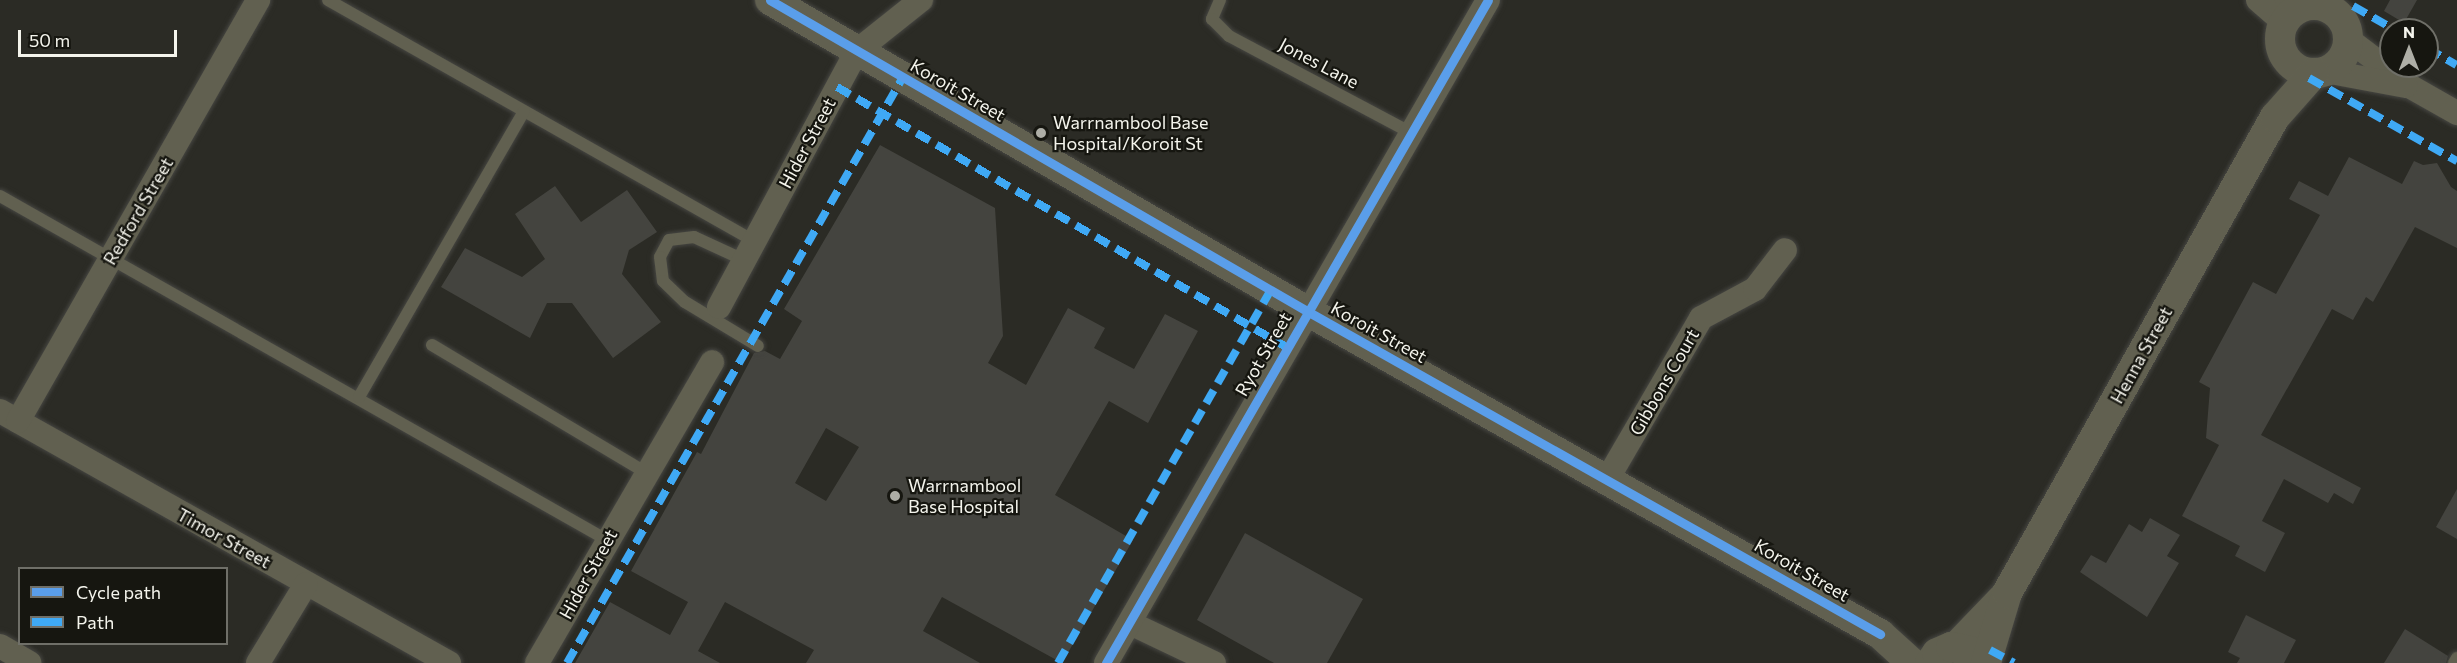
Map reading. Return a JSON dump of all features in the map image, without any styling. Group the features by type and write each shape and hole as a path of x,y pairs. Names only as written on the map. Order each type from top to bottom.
{"street":[{"name":"Redford Street","path":"9,416 111,259 258,0"},
{"name":"Koroit Street","path":"770,0 1307,311 1608,478 1880,634 1912,663"},
{"name":"Hider Street","path":"719,307 857,51 921,0"},
{"name":"Ryot Street","path":"1106,663 1307,311 1413,134 1488,0"},
{"path":"2258,0 2332,10 2350,21 2411,87 2457,113"},
{"path":"2301,7 2280,44 2283,54 2295,68 2411,87"},
{"path":"2319,72 2342,59 2350,21"},
{"name":"Henna Street","path":"2275,117 2283,54"},
{"name":"Henna Street","path":"1985,663 2007,593 2275,117 2319,72"},
{"name":"Gibbons Court","path":"1608,478 1701,318 1755,289 1785,250"},
{"name":"Hider Street","path":"537,663 645,472 712,362"},
{"name":"Timor Street","path":"9,416 449,663"},
{"path":"258,663 306,584"},
{"name":"Henna Street","path":"1944,653 2007,593"},
{"path":"1130,622 1214,663"},
{"name":"Koroit Street","path":"1880,634 1944,653 1974,651 1985,663"},
{"path":"0,646 30,663"}],"lane":[{"path":"328,0 524,111 749,251"},
{"name":"Jones Lane","path":"1220,0 1212,19 1230,36 1413,134"},
{"path":"358,397 524,111"},
{"path":"0,196 607,540"},
{"path":"749,251 694,237 669,240 660,256 663,281 685,302 758,346"},
{"path":"432,345 645,472"},
{"path":"2454,663 2457,658"}],"building":[{"path":"2390,0 2417,0 2407,18 2396,18 2384,11"},
{"name":"Warrnambool Base Hospital","path":"880,145 995,208 1003,336 988,363 1026,385 1068,308 1105,328 1094,348 1134,369 1165,314 1198,331 1148,423 1109,401 1055,495 1133,540 1062,663 942,597 923,631 980,663 806,663 814,650 725,602 698,651 720,663 575,663 610,602 670,635 688,602 631,571 697,452 701,454 754,353 765,351 780,359 802,321 784,309","holes":["826,428 859,447 826,501 795,483"]},
{"path":"2349,157 2402,184 2414,161 2423,165 2437,163 2451,187 2457,191 2457,248 2415,227 2373,302 2366,297 2353,320 2332,309 2261,435 2361,488 2353,504 2334,493 2328,503 2284,479 2262,521 2285,533 2265,572 2235,556 2240,546 2182,516 2219,445 2206,438 2210,388 2199,382 2253,282 2276,294 2320,215 2289,199 2299,181 2328,196"},
{"path":"555,186 581,222 627,190 657,232 629,250 622,274 661,322 613,358 572,303 547,303 530,338 441,287 465,248 522,277 545,259 515,214"},
{"path":"2457,489 2457,539 2436,527"},
{"path":"2150,518 2180,535 2167,556 2179,563 2147,617 2080,572 2091,555 2106,563 2129,524 2142,532"},
{"path":"1245,533 1363,599 1327,663 1274,663 1197,620"},
{"path":"2246,615 2296,640 2284,663 2237,663 2240,658 2228,652"},
{"path":"2405,629 2448,656 2446,663 2384,663"}],"marked path":[{"path":"2353,6 2379,21"},
{"path":"2439,55 2457,65"},
{"path":"567,663 903,77"},
{"path":"2309,78 2457,161"},
{"path":"837,87 1286,347"},
{"path":"1058,663 1271,290"},
{"path":"1990,650 2014,663"}],"cycle path":[{"path":"770,0 1307,311 1880,634"},
{"path":"1106,663 1488,0"}],"place":[{"name":"Warrnambool Base Hospital/Koroit St","path":"1041,133"},
{"name":"Warrnambool Base Hospital","path":"895,496"}]}
